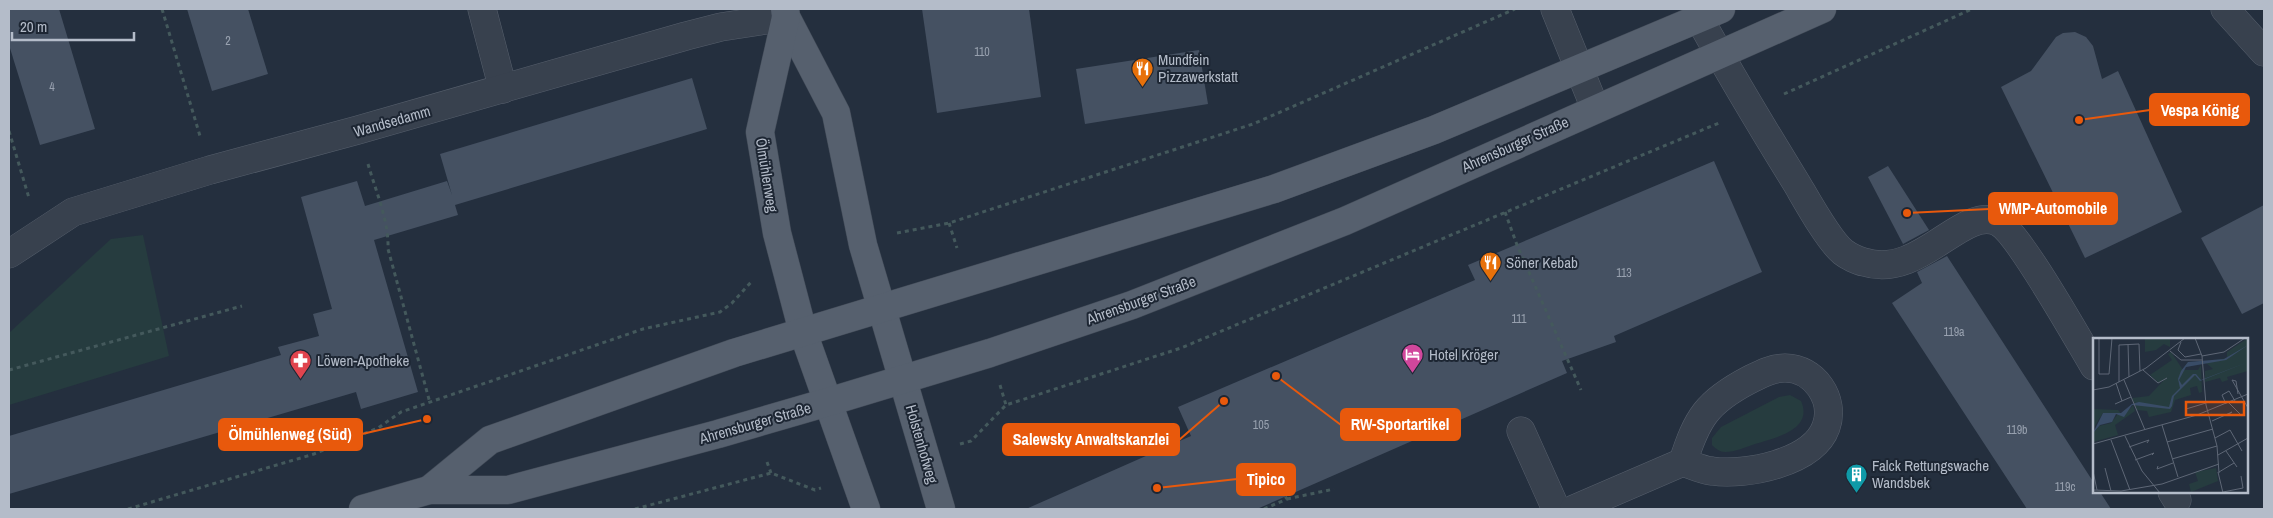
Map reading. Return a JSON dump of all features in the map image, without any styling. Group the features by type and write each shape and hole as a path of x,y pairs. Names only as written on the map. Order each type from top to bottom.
{"main road":[{"name":"Ahrensburger Straße","path":"363,509 429,490 508,490 718,434 903,380 1132,305 1345,221 1595,108 1822,9"},
{"path":"785,13 836,113 863,245 882,308"},
{"name":"Ölmühlenweg","path":"785,13 760,132 777,233 803,332 828,402"},
{"name":"Ahrensburger Straße","path":"429,490 490,440 734,353 1274,189 1434,130 1580,70 1710,13"},
{"name":"Holstenhofweg","path":"882,308 941,509"},
{"path":"828,402 866,509"}],"street":[{"path":"482,9 504,89"},
{"path":"1555,9 1595,108"},
{"path":"2225,9 2264,52"},
{"name":"Wandsedamm","path":"9,254 73,212 210,170 504,89 686,36 785,13"},
{"path":"1710,13 1719,54 1817,217 1843,252 1863,262 1896,265 1908,261 1974,221 1988,219 1999,223 2019,244 2093,364"},
{"path":"1574,509 1682,462 1711,471 1736,472 1768,468 1801,453 1820,438 1826,427 1828,414 1823,391 1810,376 1799,370 1771,369 1759,375 1730,390 1704,412 1692,434 1682,462"},
{"path":"1521,431 1556,509"}],"path":[{"path":"162,9 210,170"},
{"path":"904,231 949,223 1253,124 1515,9"},
{"path":"952,446 971,441 1006,405 1181,348 1752,109 1972,9"},
{"path":"358,130 384,218 389,237 388,249 430,403"},
{"path":"9,131 39,234"},
{"path":"1505,212 1517,245 1581,390"},
{"path":"128,509 314,454 378,428 401,412 643,329 720,312 732,303 750,281"},
{"path":"9,370 242,306"},
{"path":"998,380 1006,405"},
{"path":"767,462 771,472"},
{"path":"636,509 771,472 816,490 823,488"},
{"path":"1264,509 1286,498 1334,489"}],"green space":[{"path":"143,235 169,356 9,405 9,333 111,239"},
{"path":"1790,395 1801,401 1804,411 1802,419 1790,431 1772,439 1733,451 1721,451 1712,445 1712,438 1721,427 1779,397"}],"building":[{"path":"9,9 59,9 95,129 40,145 9,45"},
{"path":"187,9 248,9 268,74 212,91"},
{"path":"922,9 1029,9 1041,97 937,113"},
{"path":"2075,32 2086,37 2093,46 2102,79 2118,71 2182,212 2085,258 2001,87 2031,71 2056,37 2063,33"},
{"name":"Mundfein Pizzawerkstatt","path":"1199,50 1208,104 1085,124 1076,69"},
{"path":"692,78 707,129 455,205 458,215 374,240 418,392 361,409 356,392 9,494 9,436 281,355 278,347 319,336 313,314 332,309 301,197 357,181 365,206 447,181 452,195 440,154"},
{"path":"1714,161 1762,272 1614,336 1616,342 1562,361 1567,373 1257,509 1026,509 1191,436 1178,407 1475,280 1468,265"},
{"path":"1888,166 1929,230 1903,244 1868,177"},
{"path":"2264,205 2264,303 2242,314 2201,238"},
{"path":"1947,256 2093,481 2093,493 2101,493 2111,509 2027,509 1892,303 1922,283 1917,272"}],"place":[{"name":"Mundfein Pizzawerkstatt","path":"1142,87"},
{"name":"Vespa König","path":"2079,120"},
{"name":"WMP-Automobile","path":"1907,213"},
{"name":"Söner Kebab","path":"1490,281"},
{"name":"Hotel Kröger","path":"1413,373"},
{"name":"RW-Sportartikel","path":"1276,376"},
{"name":"Löwen-Apotheke","path":"301,379"},
{"name":"Salewsky Anwaltskanzlei","path":"1224,401"},
{"name":"Ölmühlenweg (Süd)","path":"427,419"},
{"name":"Tipico","path":"1157,488"},
{"name":"Falck Rettungswache Wandsbek","path":"1856,493"}]}
